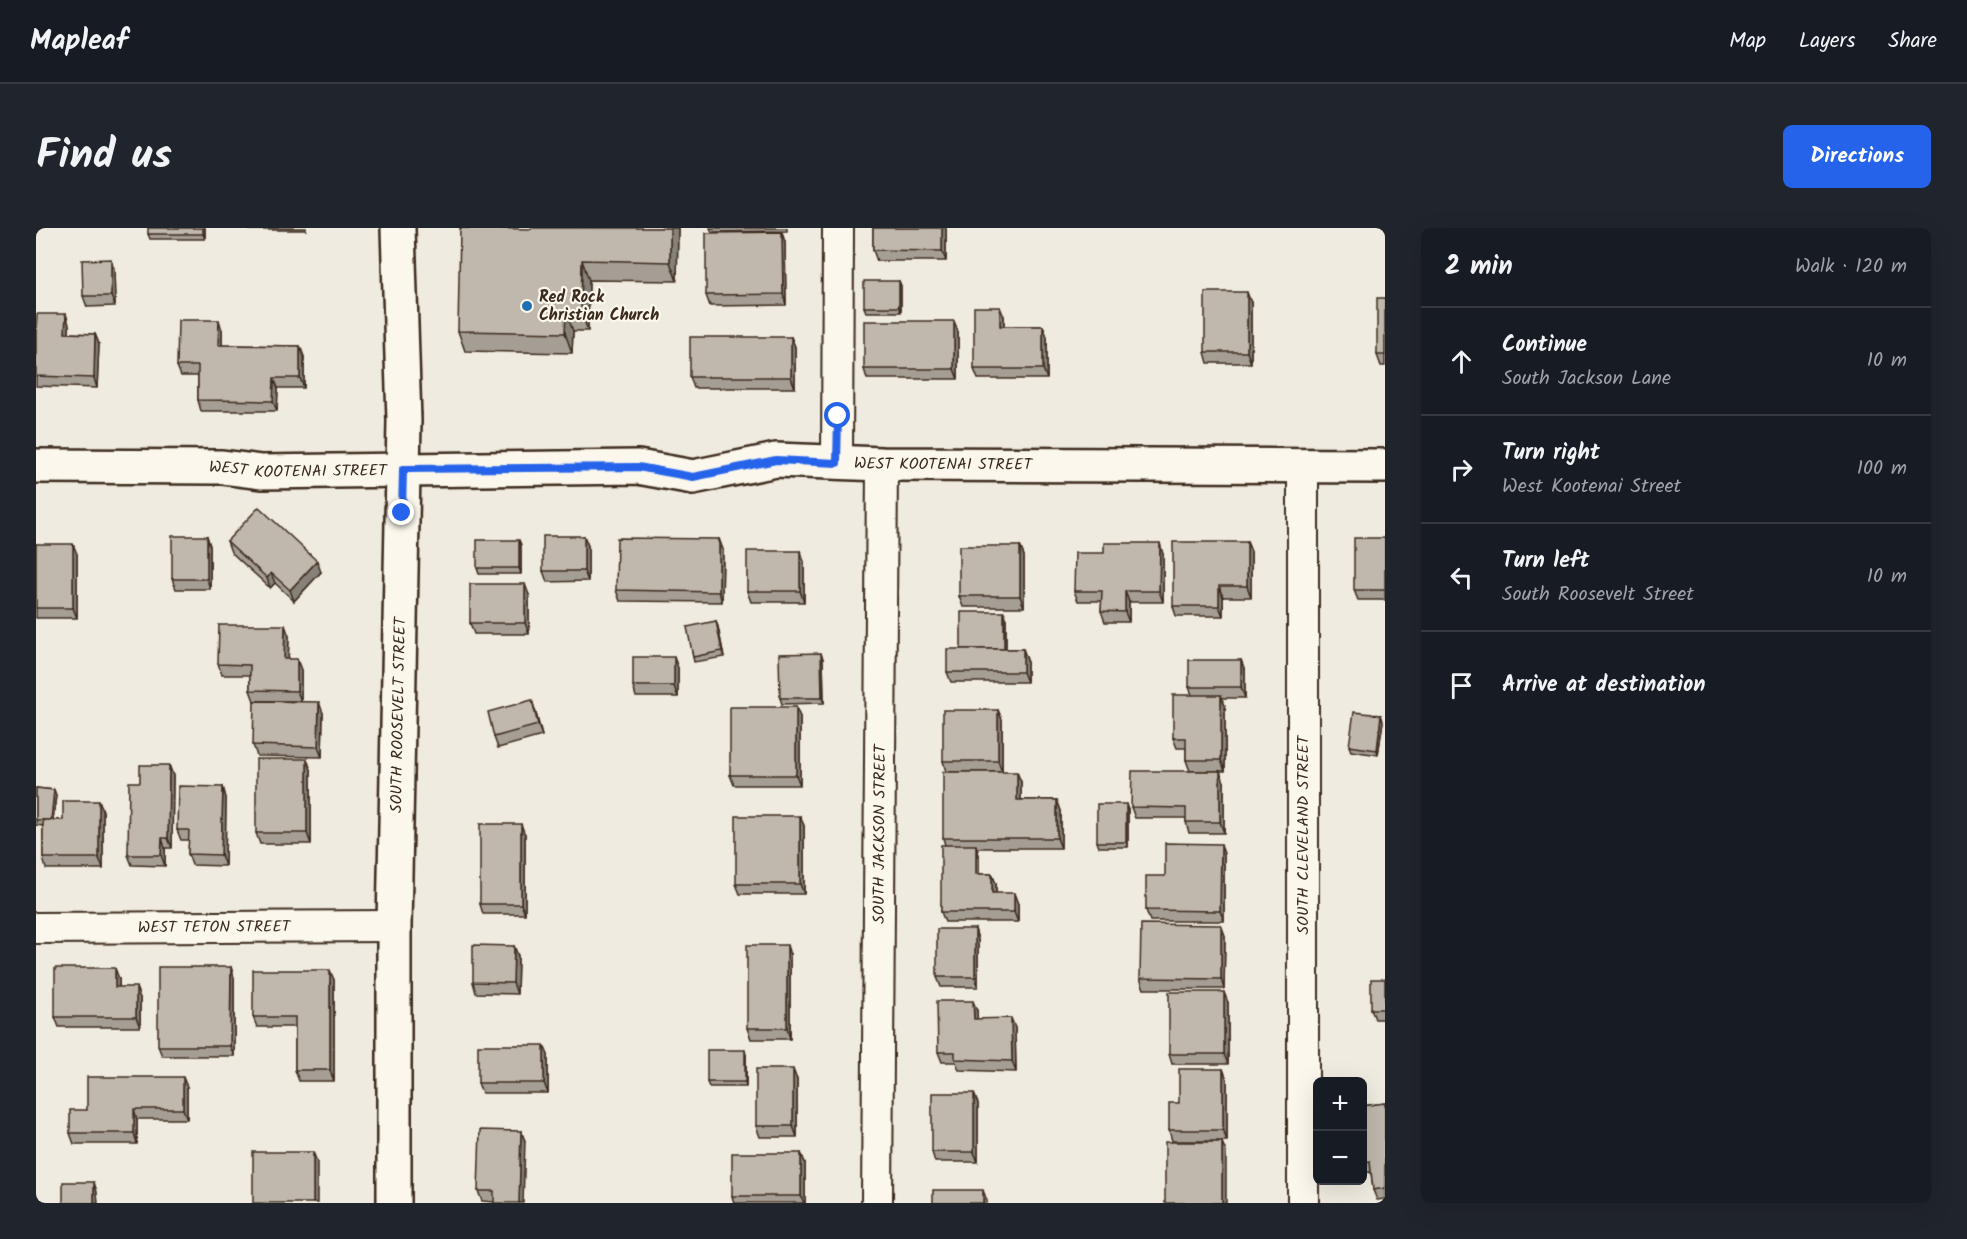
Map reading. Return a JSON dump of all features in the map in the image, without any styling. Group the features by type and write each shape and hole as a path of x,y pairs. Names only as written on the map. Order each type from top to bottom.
{"street":[{"name":"SOUTH ROOSEVELT STREET","path":"394,1203 394,926 405,421 398,228"},
{"path":"837,463 838,228"},
{"name":"WEST KOOTENAI STREET","path":"36,466 222,467 261,472 638,467 693,477 776,460 882,464 1385,466"},
{"name":"SOUTH JACKSON STREET","path":"877,1203 882,464"},
{"name":"SOUTH CLEVELAND STREET","path":"1303,467 1303,1203"},
{"name":"WEST TETON STREET","path":"36,928 394,926"}],"building":[{"path":"148,228 203,228 203,234 148,234"},
{"name":"Red Rock Christian Church","path":"460,228 670,228 670,262 582,260 581,312 566,311 565,333 458,331"},
{"path":"873,228 942,228 942,251 873,250"},
{"path":"782,232 783,294 706,295 706,233"},
{"path":"111,259 111,296 83,296 82,260"},
{"path":"864,281 899,281 899,307 864,307"},
{"path":"1205,292 1247,292 1247,352 1205,352"},
{"path":"1377,298 1385,298 1385,355 1377,355"},
{"path":"974,307 1000,307 1000,326 1043,326 1043,369 974,369"},
{"path":"37,314 66,314 65,333 95,334 94,378 36,376"},
{"path":"178,320 219,320 218,345 300,346 300,378 274,378 273,401 198,400 198,366 177,366"},
{"path":"864,321 954,321 954,369 864,369"},
{"path":"690,337 791,337 791,377 690,377"},
{"path":"259,507 317,561 290,590 271,573 267,578 227,541"},
{"path":"172,536 207,536 207,579 172,579"},
{"path":"543,536 584,536 584,571 543,571"},
{"path":"617,538 719,539 719,592 616,590"},
{"path":"1354,538 1385,538 1385,590 1354,590"},
{"path":"477,540 519,540 519,568 477,568"},
{"path":"1173,542 1247,542 1247,586 1219,586 1219,606 1173,606"},
{"path":"1104,543 1160,543 1159,591 1125,591 1125,612 1101,611 1102,591 1074,591 1075,553 1104,553"},
{"path":"36,544 73,544 73,608 36,608"},
{"path":"959,546 1020,546 1020,596 959,596"},
{"path":"747,551 800,551 800,591 747,591"},
{"path":"470,584 525,584 525,623 470,623"},
{"path":"961,612 1004,612 1004,649 961,649"},
{"path":"716,621 722,651 693,657 687,627"},
{"path":"219,625 285,625 284,659 297,659 297,691 250,690 250,665 218,664"},
{"path":"947,649 1023,649 1023,672 947,672"},
{"path":"821,653 822,698 780,698 779,654"},
{"path":"633,657 674,657 674,686 633,686"},
{"path":"1189,660 1241,660 1241,687 1189,687"},
{"path":"1173,695 1221,695 1221,760 1186,760 1186,738 1173,738"},
{"path":"532,700 538,725 494,737 488,712"},
{"path":"254,701 319,702 318,747 253,745"},
{"path":"730,707 796,707 796,775 730,775"},
{"path":"943,710 998,710 998,761 943,761"},
{"path":"1354,712 1381,715 1377,750 1349,746"},
{"path":"256,759 307,759 307,833 256,833"},
{"path":"140,765 169,765 168,838 162,838 161,855 128,855 129,782 140,782"},
{"path":"1132,771 1220,771 1220,822 1186,822 1186,808 1131,807"},
{"path":"943,772 1017,772 1017,800 1057,800 1057,838 943,838"},
{"path":"178,786 223,787 221,855 188,854 189,830 177,830"},
{"path":"36,788 54,790 51,820 36,820"},
{"path":"63,801 99,801 99,858 43,858 43,820 63,820"},
{"path":"1097,804 1126,804 1126,842 1097,842"},
{"path":"736,816 800,816 800,884 736,884"},
{"path":"480,824 521,824 521,904 480,904"},
{"path":"1165,843 1221,844 1220,911 1146,910 1146,876 1165,876"},
{"path":"941,845 976,845 976,874 992,874 992,893 1014,893 1014,912 941,912"},
{"path":"1141,924 1221,925 1221,979 1140,978"},
{"path":"937,929 975,929 975,977 937,977"},
{"path":"473,945 514,946 513,983 473,982"},
{"path":"747,945 787,945 787,1028 747,1028"},
{"path":"158,967 231,967 230,1046 158,1046"},
{"path":"55,968 115,968 115,987 136,987 136,1017 55,1017"},
{"path":"253,970 330,970 330,1070 295,1070 295,1017 253,1017"},
{"path":"1371,979 1385,979 1385,1009 1371,1009"},
{"path":"1169,992 1224,992 1224,1054 1169,1054"},
{"path":"937,1001 973,1001 974,1019 1011,1018 1012,1061 955,1059 955,1052 938,1052"},
{"path":"478,1045 544,1045 544,1083 478,1083"},
{"path":"707,1050 745,1050 745,1082 707,1082"},
{"path":"756,1069 793,1069 793,1126 756,1126"},
{"path":"1179,1069 1223,1069 1223,1130 1169,1130 1169,1103 1179,1103"},
{"path":"87,1077 183,1077 183,1109 134,1109 134,1133 70,1133 70,1110 87,1110"},
{"path":"932,1093 974,1093 974,1152 932,1152"},
{"path":"1385,1103 1385,1188 1373,1190 1370,1161 1367,1161 1367,1105"},
{"path":"480,1130 521,1131 519,1203 494,1203 494,1191 478,1191"},
{"path":"1165,1142 1222,1142 1222,1203 1165,1203"},
{"path":"253,1152 313,1152 313,1203 253,1203"},
{"path":"732,1153 801,1153 801,1196 732,1196"},
{"path":"63,1182 94,1182 94,1203 63,1203"},
{"path":"933,1190 983,1190 983,1203 933,1203"}],"place":[{"name":"Red Rock Christian Church","path":"527,306"}],"route":[{"path":"402,513 403,469 638,467 693,477 776,460 837,463 838,416"}]}
